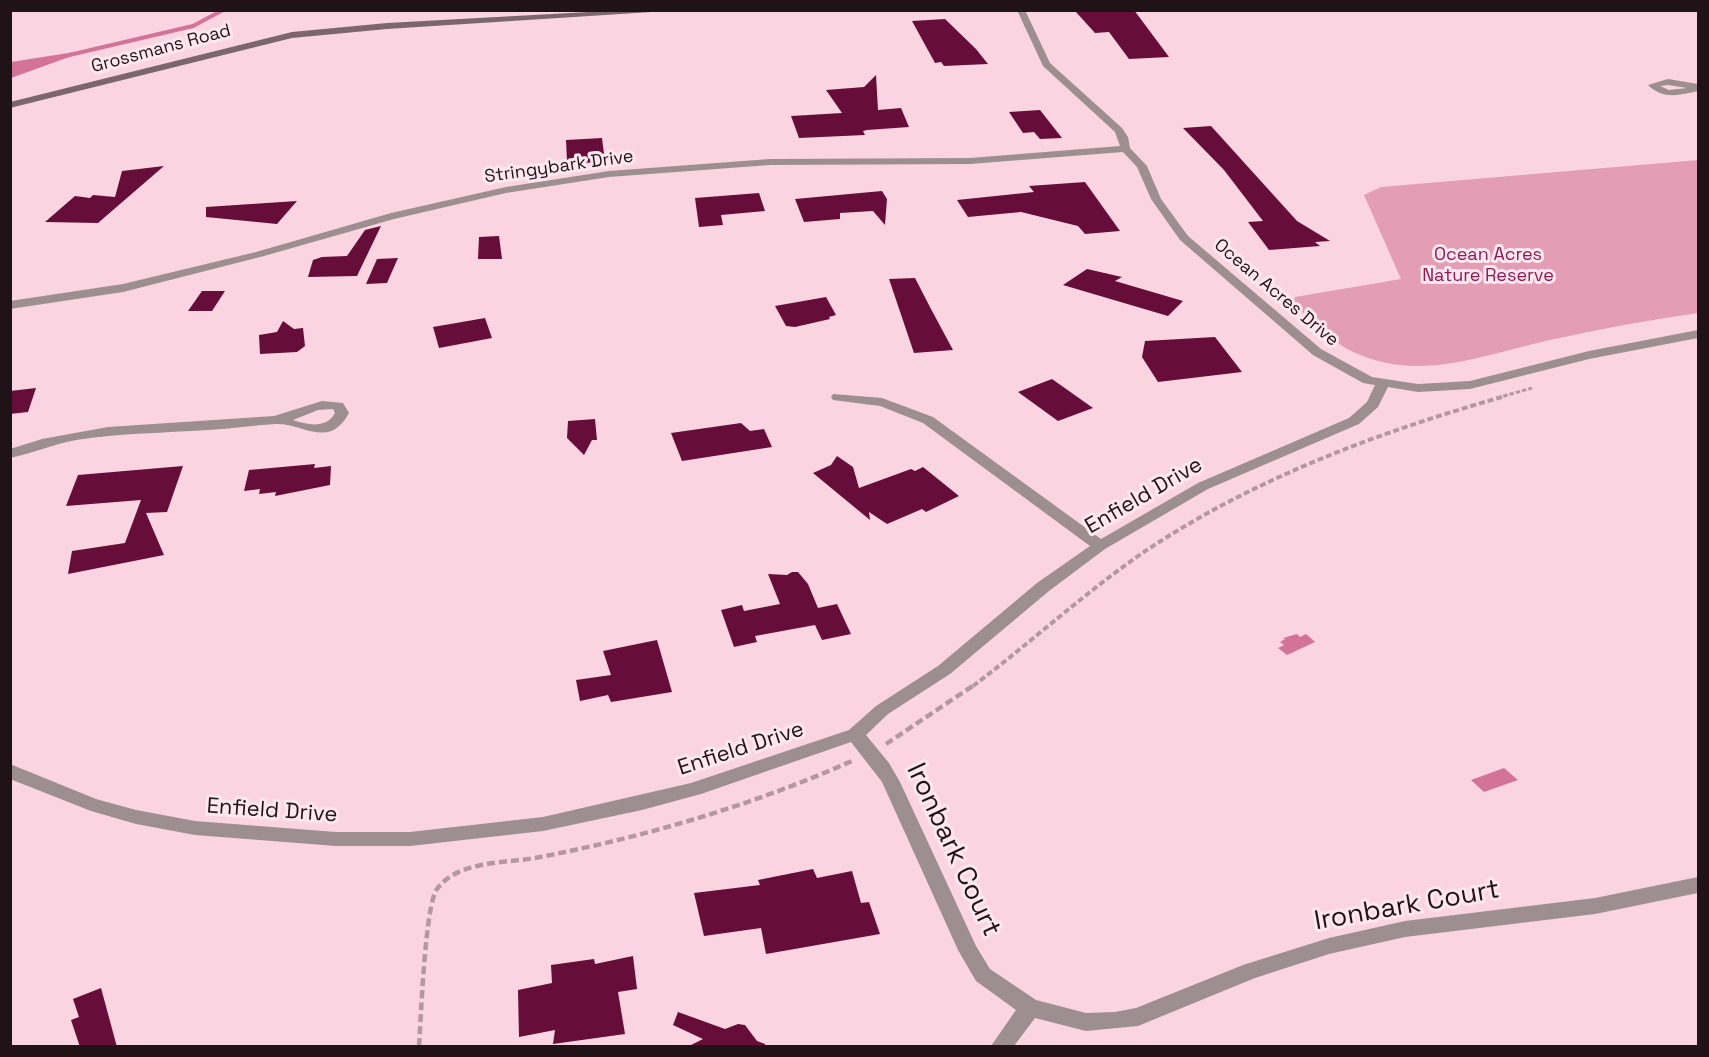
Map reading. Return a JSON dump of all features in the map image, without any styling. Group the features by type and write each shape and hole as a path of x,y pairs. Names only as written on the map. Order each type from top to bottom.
{"street":[{"name":"Grossmans Road","path":"10,105 292,35 387,26 680,10"},
{"name":"Ocean Acres Drive","path":"1021,10 1046,64 1111,121 1123,137 1125,148 1142,166 1164,212 1198,251 1266,306 1317,352 1349,372 1383,384 1418,388 1470,385 1589,355 1698,334"},
{"name":"Stringybark Drive","path":"10,305 123,288 260,254 387,217 506,190 609,174 770,162 1008,159 1125,148"},
{"name":"Enfield Drive","path":"10,771 91,804 136,817 195,828 336,839 410,839 543,824 642,803 694,789 855,734 882,710 944,670 1043,587 1100,546 1203,486 1354,421 1373,404 1383,384"},
{"path":"838,397 882,402 928,420 1100,546"},
{"path":"10,454 93,433 279,419"},
{"name":"Ironbark Court","path":"855,734 871,752 902,803 974,961 983,975 1030,1008 1086,1022 1138,1017 1250,971 1329,946 1406,929 1595,906 1698,885"},
{"path":"1002,1047 1030,1008"}],"path":[{"path":"419,1047 431,900 437,885 452,875 471,868 612,844 676,827 768,796 871,752 937,712 977,683 1061,613 1141,554 1226,504 1342,450 1410,425 1534,387"}],"green space":[{"name":"Ocean Acres Nature Reserve","path":"1698,160 1698,313 1587,332 1454,363 1406,366 1382,362 1349,350 1293,304 1295,297 1401,279 1364,195 1381,187"}],"shaded area":[{"path":"75,52 72,56 11,78 11,62"},
{"path":"1297,634 1300,637 1306,634 1315,642 1287,655 1278,648 1284,645 1280,642 1285,639 1283,638"},
{"path":"1504,768 1518,780 1484,792 1471,780"}],"building":[{"path":"1134,10 1169,57 1129,59 1109,32 1095,33 1076,12"},
{"path":"945,19 988,64 944,66 941,62 935,63 912,21"},
{"path":"876,75 878,110 901,108 909,127 867,130 863,131 865,135 799,138 791,116 842,113 826,90 864,87"},
{"path":"1040,110 1062,138 1040,139 1034,132 1023,133 1009,112"},
{"path":"1211,126 1297,221 1330,241 1315,242 1320,246 1269,250 1248,222 1263,221 1224,170 1183,128"},
{"path":"602,138 605,162 567,161 566,140"},
{"path":"164,166 98,223 45,222 75,196 115,197 122,171"},
{"path":"1085,182 1120,231 1085,234 1078,226 1021,212 968,217 957,200 1034,192 1029,186"},
{"path":"882,191 887,199 885,225 873,211 840,213 840,219 804,222 795,199"},
{"path":"759,193 765,211 721,215 723,225 699,227 695,198"},
{"path":"297,201 277,224 206,217 206,207"},
{"path":"381,226 357,276 308,277 313,260 322,257 347,256 365,230"},
{"path":"499,236 502,259 478,259 479,237"},
{"path":"398,258 387,283 366,284 377,259"},
{"path":"1087,269 1122,277 1115,281 1183,301 1168,316 1063,285"},
{"path":"915,278 953,350 914,353 889,279"},
{"path":"202,291 225,291 212,311 188,311"},
{"path":"826,297 836,315 829,317 830,319 795,327 786,326 775,306"},
{"path":"485,318 492,338 439,348 433,327"},
{"path":"283,321 294,329 303,328 305,346 297,352 260,354 259,335 277,332"},
{"path":"1215,337 1242,372 1158,382 1142,357 1145,341"},
{"path":"1052,379 1093,408 1058,421 1018,392"},
{"path":"36,388 28,412 10,414 10,391"},
{"path":"595,419 597,440 592,440 584,455 567,438 568,421"},
{"path":"741,423 750,431 764,429 772,447 682,461 671,433"},
{"path":"837,456 853,467 859,488 911,469 915,471 923,467 959,496 926,512 922,509 887,524 869,512 870,520 813,473 831,465"},
{"path":"315,464 314,468 331,466 330,485 275,496 276,492 259,494 260,489 244,491 249,470"},
{"path":"183,466 167,512 146,513 164,555 68,574 72,551 125,543 141,500 66,506 78,475"},
{"path":"798,572 808,584 818,608 837,604 851,634 822,640 815,625 755,636 757,642 734,647 721,610 742,605 744,611 780,604 768,574 787,575"},
{"path":"657,640 672,692 611,702 608,695 580,701 576,680 611,675 603,651"},
{"path":"813,869 817,878 852,871 861,903 869,902 880,934 766,954 761,928 704,936 694,893 760,885 758,880"},
{"path":"633,956 637,989 618,992 625,1034 553,1044 555,1030 519,1037 518,990 552,983 551,965 594,959 595,964"},
{"path":"101,988 117,1047 80,1047 71,1020 79,1017 73,999"},
{"path":"678,1012 725,1029 738,1024 745,1025 757,1041 765,1044 765,1047 687,1047 703,1039 673,1025"}],"waterway":[{"path":"65,56 193,26 223,10"}]}
